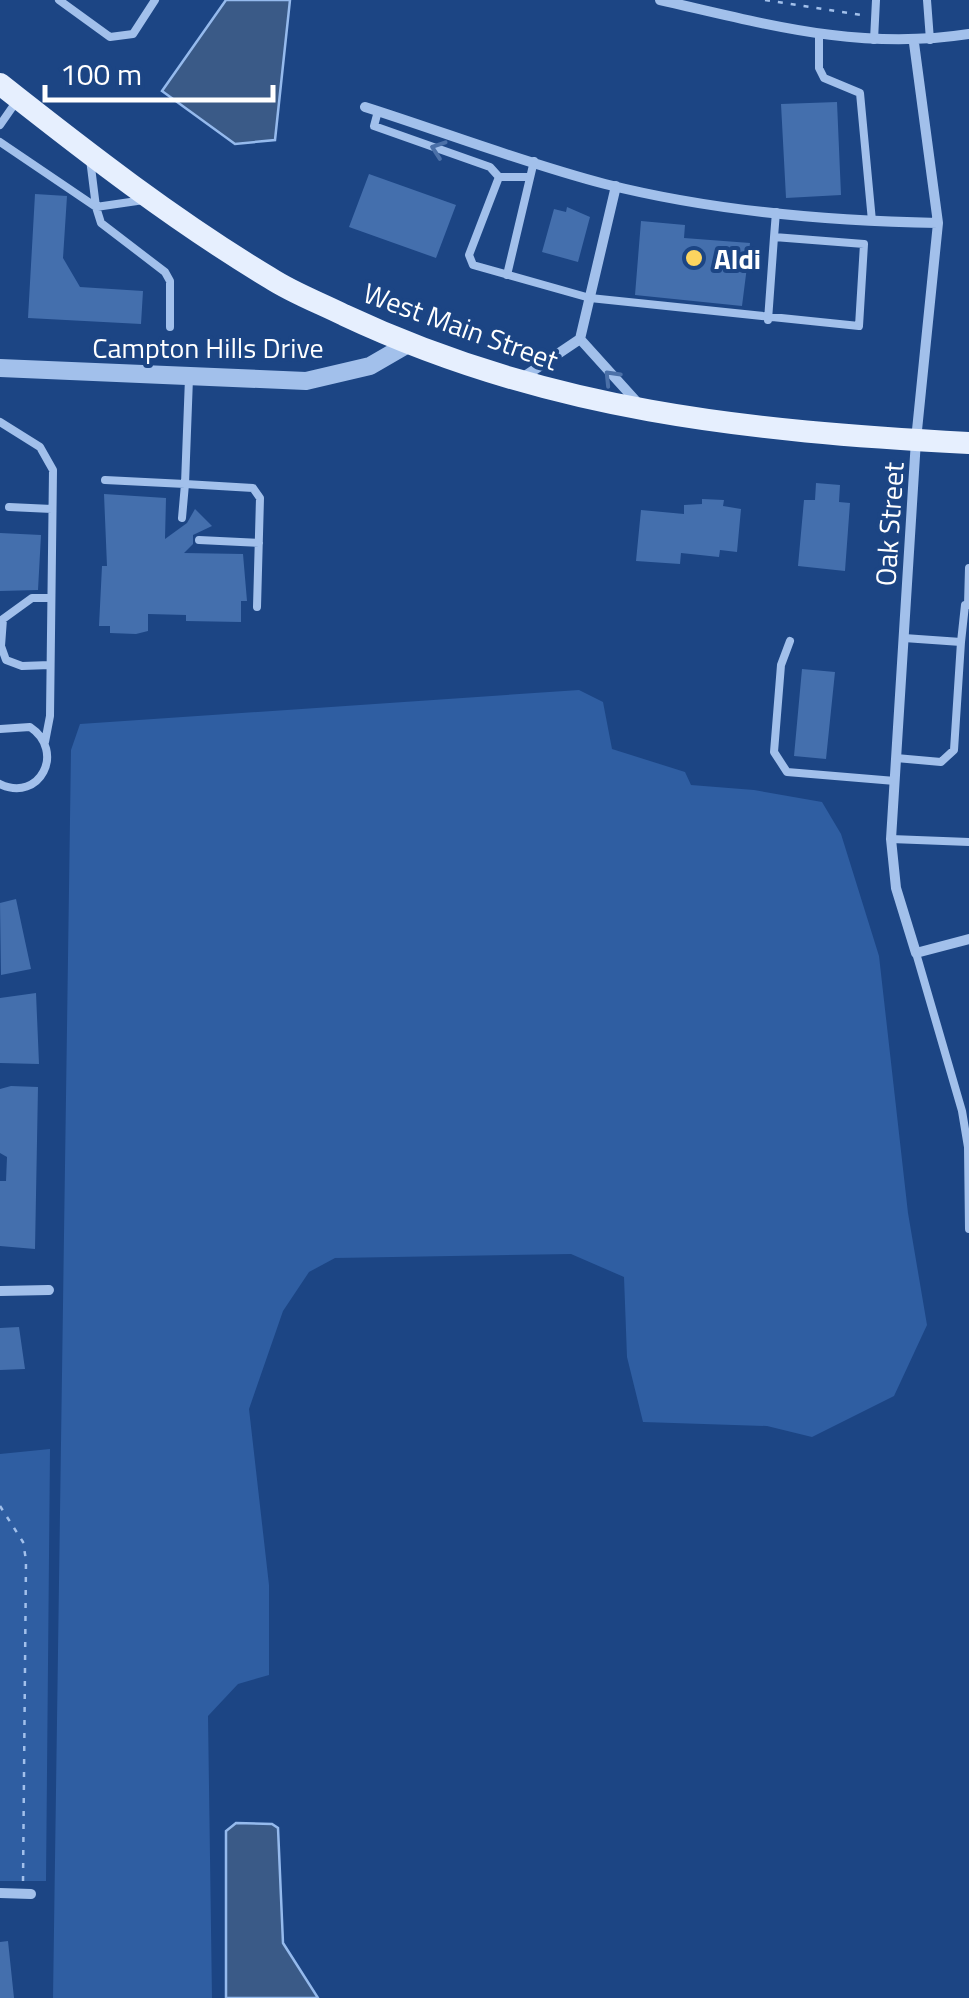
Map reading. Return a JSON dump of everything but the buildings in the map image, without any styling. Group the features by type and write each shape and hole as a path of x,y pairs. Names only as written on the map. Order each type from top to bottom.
{"main road":[{"name":"West Main Street","path":"0,84 89,155 271,280 408,344 588,402 969,443"}],"street":[{"path":"660,0 819,34 914,42 969,34"},
{"name":"Oak Street","path":"914,42 938,223 916,440 891,839 896,888 916,953"},
{"path":"365,106 616,186 776,212 938,223"},
{"path":"516,381 550,363 580,339 616,186"},
{"path":"580,339 595,361 646,411"},
{"name":"Campton Hills Drive","path":"0,368 306,381 370,366 408,344"},
{"path":"916,953 969,940"},
{"path":"0,1291 49,1290"},
{"path":"0,1893 27,1894"}],"lane":[{"path":"59,0 110,37 133,34 154,0"},
{"path":"874,40 876,0"},
{"path":"928,0 930,40"},
{"path":"819,34 819,68 824,78 860,93 872,221"},
{"path":"0,126 19,99"},
{"path":"378,111 374,126 490,167 499,178"},
{"path":"0,142 96,207 154,199"},
{"path":"89,155 101,223 170,282 170,327"},
{"path":"507,275 534,161"},
{"path":"499,178 528,177"},
{"path":"499,178 469,255 473,265 590,298 768,320 859,326 866,249 858,243 774,237"},
{"path":"768,320 776,212"},
{"path":"182,518 189,378"},
{"path":"0,422 48,455 52,509 45,742 48,763 37,782 17,789 0,784"},
{"path":"105,480 253,488 260,498 257,607"},
{"path":"8,507 52,509"},
{"path":"199,540 259,543"},
{"path":"896,758 941,762 954,750 969,568"},
{"path":"50,666 22,666 6,660 1,646 3,619 32,598 51,598"},
{"path":"904,638 961,642"},
{"path":"790,641 781,665 774,752 788,772 895,781"},
{"path":"0,730 30,728 45,742"},
{"path":"891,839 969,842"},
{"path":"916,953 962,1111 968,1148 969,1230"}],"path":[{"path":"765,0 816,12 876,16"},
{"path":"0,1506 24,1542 26,1560 27,1894"}],"shaded area":[{"path":"226,0 290,0 275,140 235,144 162,91"},
{"path":"579,690 603,702 612,749 685,772 691,785 754,790 822,802 841,834 879,956 908,1213 927,1325 894,1396 812,1437 767,1426 643,1422 627,1357 624,1277 571,1254 335,1258 309,1272 283,1311 249,1409 269,1585 269,1675 238,1684 208,1716 212,1998 53,1998 71,750 80,724"},
{"path":"50,1449 46,1881 0,1881 0,1454"},
{"path":"236,1823 272,1824 278,1828 283,1943 318,1998 226,1998 226,1831"}],"place":[{"name":"Aldi","path":"694,258"}]}
